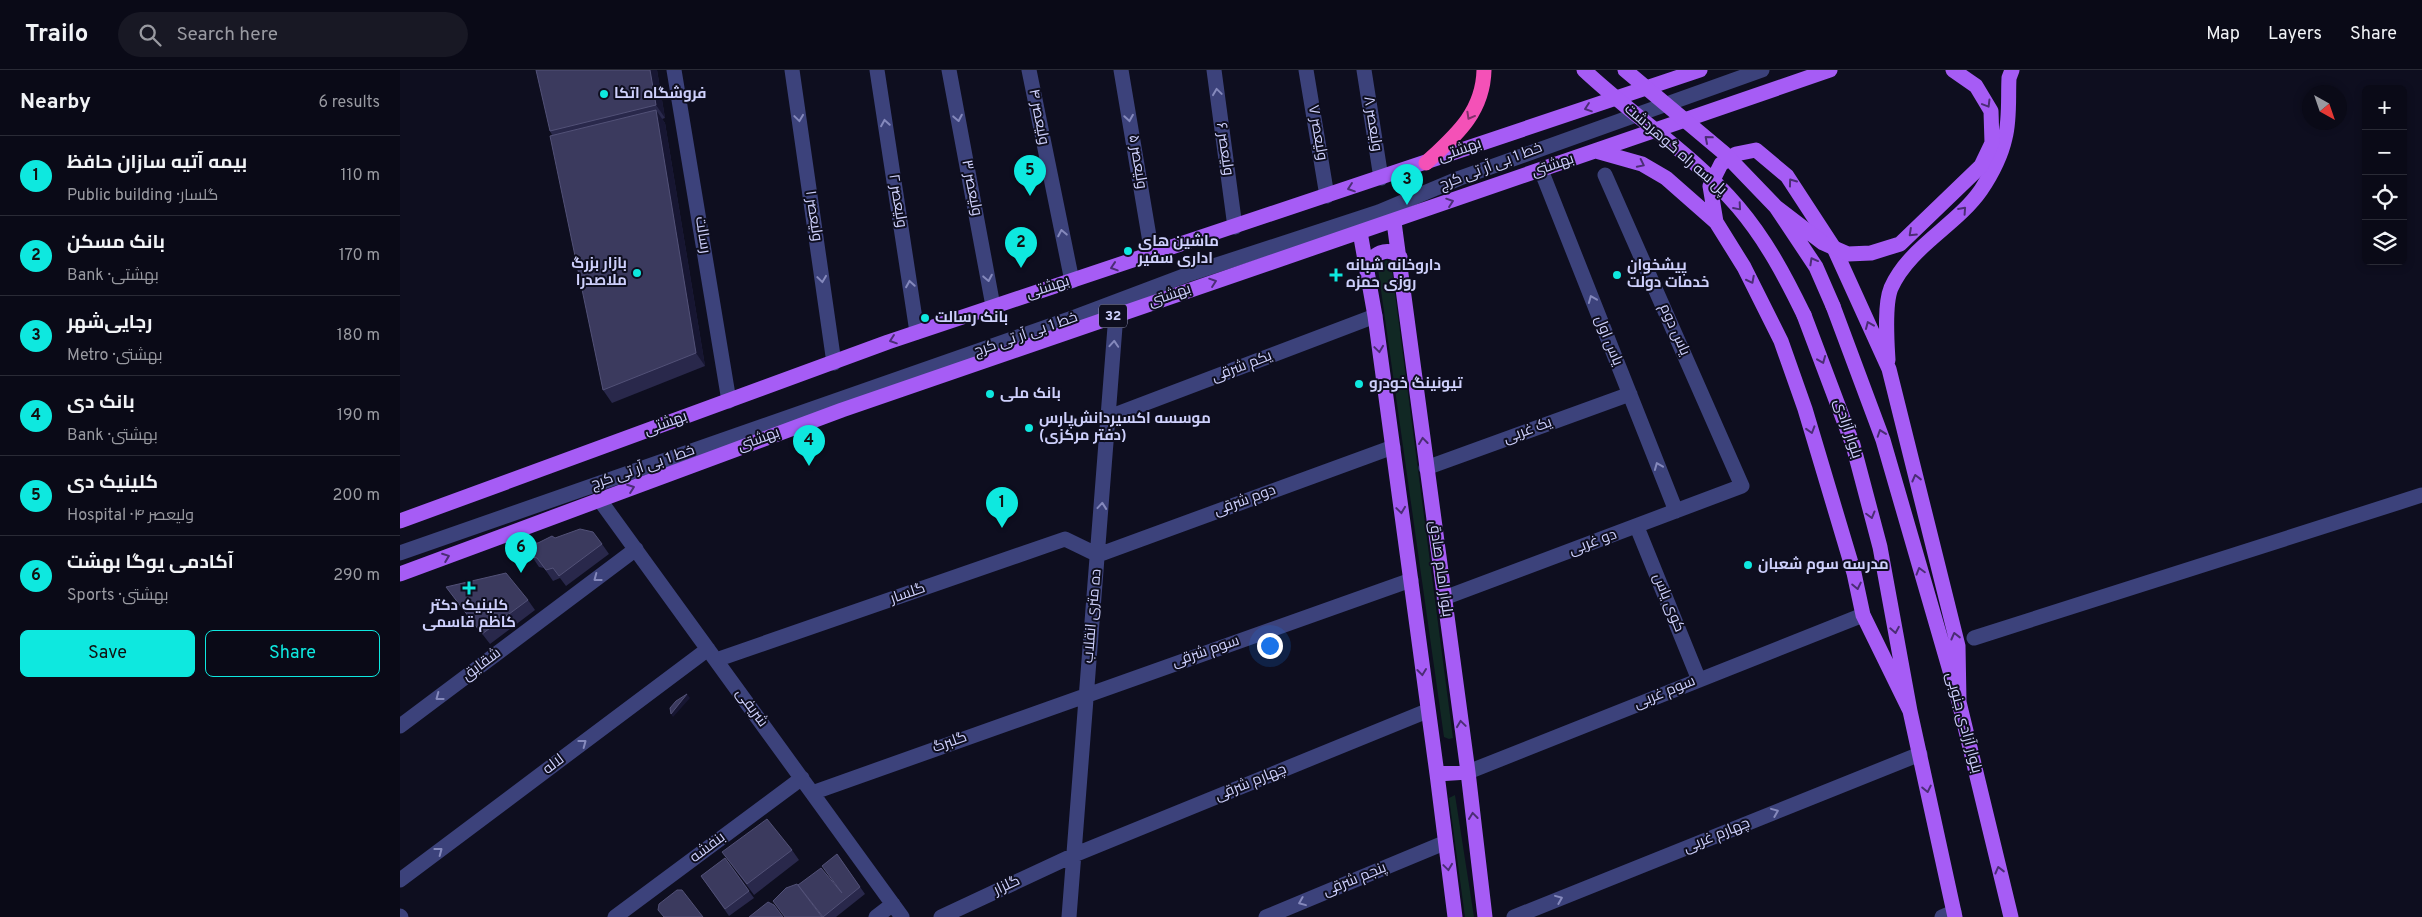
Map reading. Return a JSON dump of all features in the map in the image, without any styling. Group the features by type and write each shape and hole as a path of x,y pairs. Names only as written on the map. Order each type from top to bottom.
{"highway":[{"path":"1426,163 1460,132 1470,116 1483,84 1484,70"}],"main road":[{"name":"پل سه راه گوهردشت","path":"1584,70 1704,172 1738,207 1766,243 1804,314"},
{"name":"پل سه راه گوهردشت","path":"1625,70 1724,153 1776,207 1816,267 1833,306"},
{"name":"بهشتی","path":"400,521 917,332 1700,70"},
{"name":"بهشتى","path":"400,574 842,410 1116,314 1394,222 1830,70"},
{"path":"1776,207 1823,243 1848,254 1871,253 1900,244 1981,166 1992,143 1991,111 1976,86 1953,70"},
{"path":"1958,702 1958,646 1889,369 1886,327 1891,289 1910,260 1947,228 1980,191 1996,162 2006,138 2009,78 2012,70"},
{"path":"1716,222 1710,186 1721,164 1736,154 1756,150 1787,176 1830,240 1889,369"},
{"path":"1595,151 1626,157 1666,178 1716,222 1744,267 1781,342 1827,480 1854,573 1863,615 1910,711 1951,915"},
{"name":"بلوار امام صادق","path":"1394,222 1468,772 1485,917"},
{"name":"بلوار امام صادق","path":"1360,232 1368,268 1393,447 1427,712 1437,774 1454,917"},
{"path":"1368,268 1372,257 1382,252 1392,251 1400,257"},
{"name":"بلوار آزادی","path":"1833,306 1883,440 1908,531"},
{"name":"بلوار آزادی","path":"1804,314 1853,445 1880,547 1910,711"},
{"name":"بلوار آزادی جنوبی","path":"1908,531 1958,702 2011,917"},
{"path":"1437,774 1468,772"}],"street":[{"name":"رسالت","path":"674,70 729,401"},
{"name":"ولیعصر ۱","path":"792,70 834,363"},
{"name":"ولیعصر ۲","path":"877,70 917,332"},
{"name":"ولیعصر ۳","path":"949,70 993,306"},
{"name":"ولیعصر ۴","path":"1029,70 1072,281"},
{"name":"ولیعصر ۵","path":"1121,70 1152,254"},
{"name":"ولیعصر ۶","path":"1214,70 1235,227"},
{"name":"ولیعصر ۷","path":"1306,70 1327,196"},
{"name":"ولیعصر ۸","path":"1364,70 1381,178"},
{"name":"خط 1 بی آر تی کرج","path":"400,546 802,402 1079,307 1192,265 1383,202 1590,121 1738,70"},
{"name":"خط 1 بی آر تی کرج","path":"400,553 1075,318 1188,274 1378,212 1460,178 1762,70"},
{"name":"یاس اول","path":"1541,170 1676,511"},
{"name":"یاس دوم","path":"1605,174 1742,486"},
{"name":"ده متری انقلاب","path":"1070,917 1110,418 1116,314"},
{"name":"یکم شرقی","path":"1110,418 1375,316"},
{"name":"یک غربی","path":"1426,468 1630,394"},
{"name":"دوم شرقی","path":"1098,555 1393,447"},
{"name":"دو غربی","path":"1444,598 1742,486"},
{"path":"1974,638 2422,495"},
{"name":"شریفی","path":"599,499 902,917"},
{"name":"کوی یاس","path":"1637,526 1699,680"},
{"name":"گلسار","path":"712,654 1065,539 1098,555"},
{"name":"شقایق","path":"400,726 636,549"},
{"name":"سوم شرقی","path":"1087,694 1411,580"},
{"name":"سوم غربی","path":"1468,772 1863,615"},
{"name":"لاله","path":"400,880 712,654"},
{"name":"گلبرگ","path":"812,793 1087,694"},
{"name":"چهارم شرقی","path":"1074,855 1427,712"},
{"name":"چهارم غربی","path":"1514,917 1920,754"},
{"name":"بنفشه","path":"615,917 802,778"},
{"name":"پنجم شرقی","path":"1266,917 1444,843"},
{"name":"گلزار","path":"941,917 1074,855"},
{"path":"876,917 893,904"}],"green space":[{"path":"1386,260 1391,263 1453,738 1449,739 1444,737 1378,269"},
{"path":"1455,795 1474,917 1465,917 1449,798"}],"building":[{"name":"فروشگاه اتکا","path":"536,70 650,70 656,105 550,131"},
{"name":"بازار بزرگ ملاصدرا","path":"656,110 696,353 603,390 550,136"},
{"path":"580,529 593,532 602,544 559,576 553,568 546,570 537,558 532,557 529,552 528,547 533,543"},
{"path":"506,573 528,600 482,634 446,587"},
{"path":"687,694 671,714 670,708 676,701"},
{"path":"767,819 792,850 747,884 722,852"},
{"path":"837,854 860,887 823,917 798,885 821,868 842,893 822,866"},
{"path":"725,858 749,891 725,909 701,876"},
{"path":"797,884 822,917 785,917 773,901 786,888"},
{"path":"677,890 682,890 703,917 664,917 658,910 659,904"},
{"path":"768,902 774,905 783,917 749,917"}],"place":[{"name":"فروشگاه اتکا","path":"604,94"},
{"name":"کلینیک دی","path":"1030,196"},
{"name":"رجایی‌شهر","path":"1407,205"},
{"name":"ماشین های اداری سفیر","path":"1128,251"},
{"name":"بانک مسکن","path":"1021,268"},
{"name":"بازار بزرگ ملاصدرا","path":"637,273"},
{"name":"داروخانه شبانه روزی حمزه","path":"1336,275"},
{"name":"پیشخوان خدمات دولت","path":"1617,275"},
{"name":"بانک رسالت","path":"925,318"},
{"name":"تیونینگ خودرو","path":"1359,384"},
{"name":"بانک ملی","path":"990,394"},
{"name":"موسسه اکسیردانش‌پارس (دفتر مرکزی)","path":"1029,428"},
{"name":"بانک دی","path":"809,466"},
{"name":"بیمه آتیه سازان حافظ","path":"1002,528"},
{"name":"مدرسه سوم شعبان","path":"1748,565"},
{"name":"آکادمی یوگا بهشت","path":"521,573"},
{"name":"کلینیک دکتر کاظم قاسمی","path":"469,588"}]}
